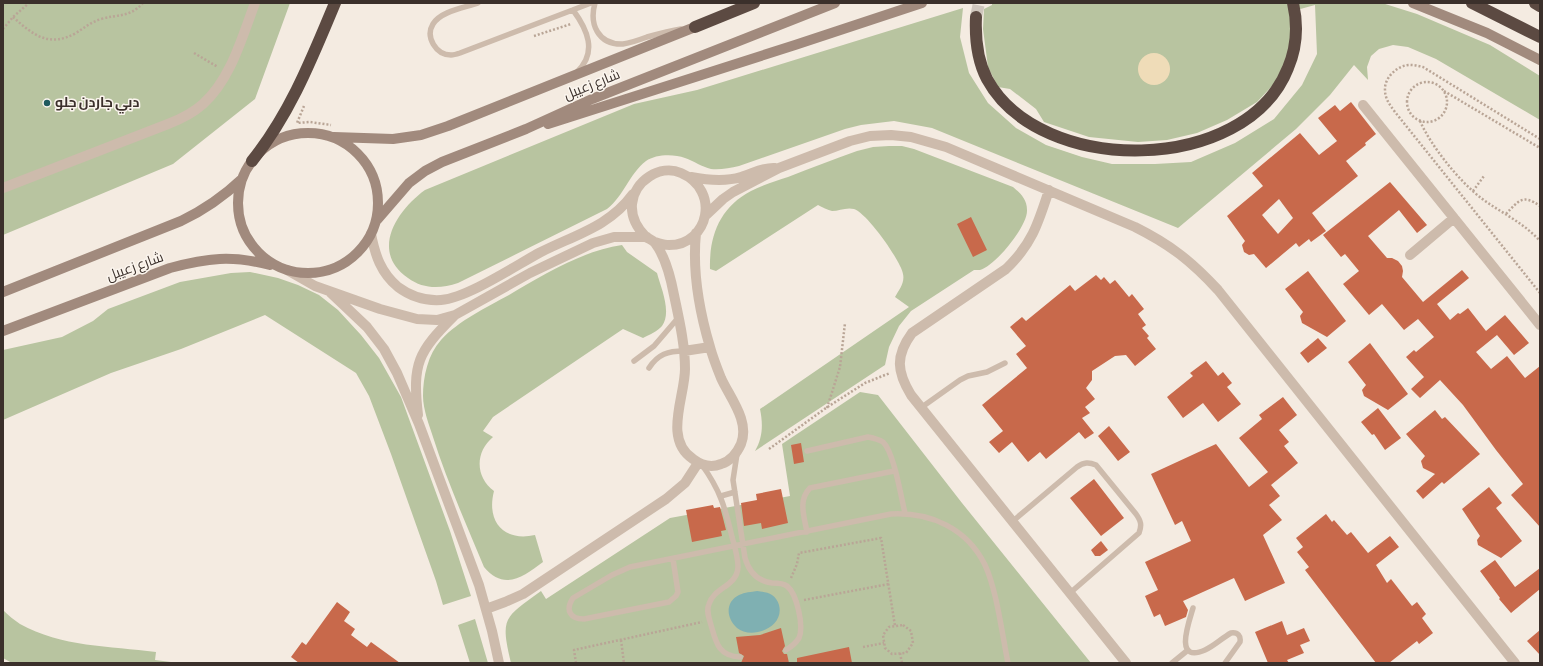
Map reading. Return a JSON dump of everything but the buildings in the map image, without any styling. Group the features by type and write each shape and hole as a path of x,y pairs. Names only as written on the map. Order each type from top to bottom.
{"highway":[{"path":"695,27 754,3"},
{"path":"976,17 975,30 978,54 987,78 993,88 1009,107 1030,123 1073,142 1105,149 1127,151 1171,148 1192,143 1222,133 1261,107 1280,85 1291,61 1294,49 1296,22 1293,3"},
{"path":"1472,3 1540,37"},
{"path":"1535,3 1540,6"},
{"path":"252,161 264,146 285,113 334,4"}],"main road":[{"name":"شارع زعيبل","path":"377,220 405,187 425,172 442,162 526,129 592,99 835,3"},
{"path":"526,129 574,117 922,3"},
{"path":"1414,3 1486,33 1540,60"},
{"name":"شارع زعيبل","path":"328,136 393,140 421,135 448,126 570,78 695,27"},
{"path":"307,133 328,136 348,146 363,160 374,178 378,199 377,220 371,234 360,251 345,264 327,271 307,274 284,269 263,257 249,241 240,221 238,200 242,180 252,161 267,146 286,136 307,133"},
{"name":"شارع زعيبل","path":"3,292 181,221 208,207 242,180"},
{"name":"شارع زعيبل","path":"3,331 170,268 197,261 226,258 254,261 284,269"}],"street":[{"path":"3,188 187,116 203,104 217,90 227,72 256,3"},
{"path":"1363,105 1540,325"},
{"path":"284,269 306,282 330,292 398,315 417,320 437,320 455,315 530,272 593,243 614,237 650,240 669,245 684,242 696,233 706,216 723,199 733,192 779,168 850,141 870,136 891,135 911,137 931,142 1135,227 1158,239 1180,254 1200,271 1218,290 1515,663"},
{"path":"371,234 374,251 380,267 391,282 406,293 424,299 442,300 474,289 540,253 597,227 618,211 643,181 654,174 666,170 679,172 691,177 728,180 740,178 765,169 779,168"},
{"path":"691,177 704,194 706,216"},
{"path":"1049,190 1034,233 1026,247 1017,258 1006,269 912,333 904,344 900,357 900,370 904,383 922,407 1126,663"},
{"path":"636,191 632,203 633,216 638,228 650,240 670,276 684,351 685,369 677,422 677,434 688,456 700,464 718,465 729,460 737,452 744,434 743,424 739,413 721,378 710,347 694,267 696,233"},
{"path":"1410,255 1454,218"},
{"path":"330,292 367,327 384,349 396,373 419,424 470,561 486,609 499,663"},
{"path":"419,424 415,387 421,355 429,341 455,315"},
{"path":"684,351 710,347"},
{"path":"486,609 523,594 666,499 685,483 700,464"}],"lane":[{"path":"478,3 447,14 439,18 433,24 430,32 431,41 435,49 443,54 451,55 460,53 591,3"},
{"path":"595,3 592,16 595,29 599,35 614,43 623,44 667,32 695,27"},
{"path":"570,78 585,63 588,56 589,47 583,24 573,10"},
{"path":"634,361 654,346 678,318"},
{"path":"649,368 654,361 668,352 684,351"},
{"path":"922,407 960,380 977,373 987,372 1005,363"},
{"path":"807,451 860,438 876,438 883,442 888,449 905,513"},
{"path":"737,452 733,480 734,492 747,566 756,577 764,581 782,584 791,590 801,621 801,630 798,639 793,646 786,650"},
{"path":"1013,521 1083,463 1090,462 1096,465 1132,508 1140,520 1141,526 1139,533 1070,593"},
{"path":"700,464 721,496 726,508 738,560 736,576 732,582 711,598 708,605 708,613 716,642 720,648 726,654 733,657 740,657"},
{"path":"807,532 802,500 805,493 810,488 894,471"},
{"path":"721,496 734,492"},
{"path":"673,559 678,592 669,602 584,619 578,619 572,616 569,610 569,604 573,598 621,570 640,564 673,559 891,514 905,513 925,516 943,523 960,534 974,548 985,565 992,584 1008,663"},
{"path":"1193,608 1185,640 1186,648 1188,650 1192,652 1204,651 1231,633 1235,632 1241,638 1240,642 1225,663"},
{"path":"1172,663 1188,650"}],"path":[{"path":"3,29 13,17 29,3"},
{"path":"13,17 35,34 46,39 53,40 71,36 99,20 136,10 143,3"},
{"path":"531,38 568,24 577,24"},
{"path":"194,53 227,72"},
{"path":"1540,139 1423,67 1410,64 1398,68 1389,76 1384,88 1387,102 1540,292"},
{"path":"1540,148 1444,91 1440,86 1428,82 1416,86 1411,90 1407,101 1410,114 1420,122 1437,150 1462,180 1480,197 1520,222 1540,241"},
{"path":"1420,122 1433,122 1443,115 1448,104 1444,91"},
{"path":"306,102 297,123 310,122 334,126"},
{"path":"1473,191 1484,176"},
{"path":"1506,214 1522,199 1532,200 1540,206"},
{"path":"826,408 840,367 845,323"},
{"path":"769,449 826,408 865,383 900,370"},
{"path":"787,586 797,564 799,553 881,538 895,626"},
{"path":"796,602 888,584"},
{"path":"576,663 574,650 710,621"},
{"path":"903,625 911,630 913,643 906,653 892,654 885,648 884,643 883,636 889,627 903,625"},
{"path":"621,640 624,663"},
{"path":"863,647 884,643"},
{"path":"900,653 902,663"}],"green space":[{"path":"3,3 290,3 255,99 173,164 3,235"},
{"path":"992,3 1382,3 1417,14 1490,45 1540,76 1540,120 1436,59 1408,47 1393,45 1379,49 1371,56 1367,67 1368,80 1354,65 1330,95 1296,129 1178,228 932,128 894,121 861,125 845,129 739,166 729,168 711,169 685,158 676,156 665,155 655,157 646,161 640,166 618,198 607,209 458,283 451,285 432,287 414,282 397,268 391,256 389,244 391,232 397,220 414,199 425,190 634,104 697,90 963,8 960,37 969,73 988,103 1016,128 1046,145 1082,157 1112,164 1191,162 1235,143 1274,119 1302,85 1317,54 1315,5 1293,11 1288,60 1273,85 1257,102 1227,120 1197,133 1167,140 1138,142 1089,137 1044,122 1036,109 1010,89 998,87 988,67 983,29 984,9 992,5"},
{"path":"902,146 914,149 1013,187 1023,197 1026,203 1026,217 1017,235 994,261 980,270 974,270 911,311 899,326 889,347 885,365 755,451 760,441 762,430 760,409 909,307 895,297 903,280 901,268 896,259 875,228 860,212 854,209 848,208 832,211 818,205 716,271 710,269 710,257 714,234 718,224 731,205 751,191 857,151 873,147"},
{"path":"622,245 627,252 657,273 665,300 665,320 658,330 643,338 623,329 493,417 483,431 493,437 483,450 480,457 480,464 483,479 494,491 492,502 495,520 506,532 514,535 535,535 543,562 521,577 506,580 499,578 491,574 484,567 438,453 424,406 424,381 427,366 436,346 441,340 448,333 473,315 564,264 593,252"},
{"path":"250,272 278,278 319,295 338,310 361,335 379,358 401,397 450,531 471,596 443,605 391,454 369,396 356,373 265,315 181,349 111,373 3,420 3,350 62,337 93,321 108,309 180,282 231,273"},
{"path":"860,392 878,395 962,503 1091,663 511,663 506,636 506,627 508,620 519,607 541,591 546,599 670,518 790,496 782,444"},
{"path":"3,610 20,624 36,632 52,637 86,644 156,652 155,660 179,663 12,663 3,658"},
{"path":"475,619 488,663 470,663 458,625"}],"sand":[{"path":"1154,53 1160,54 1167,60 1170,69 1169,75 1163,82 1154,85 1148,84 1141,78 1138,69 1139,63 1145,56"}],"water":[{"path":"757,591 769,593 774,597 779,604 779,613 777,620 772,626 766,630 750,633 737,628 733,624 729,615 729,606 734,598 739,595"}],"tunnel":[{"path":"976,17 979,3"}],"place":[{"name":"دبي جاردن جلو","path":"47,103"}]}
